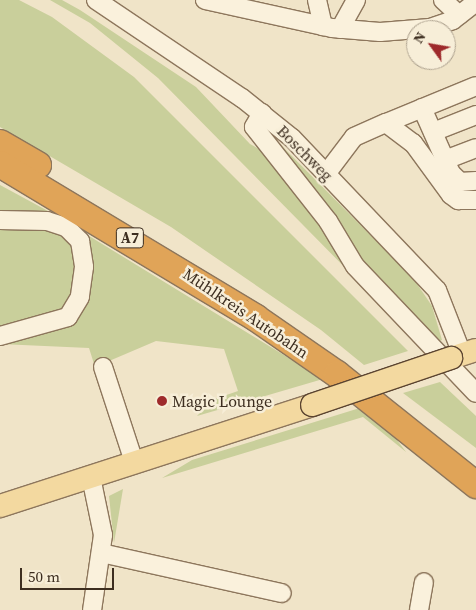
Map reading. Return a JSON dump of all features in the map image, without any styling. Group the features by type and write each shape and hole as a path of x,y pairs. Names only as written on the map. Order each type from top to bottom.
{"highway":[{"name":"Mühlkreis Autobahn","path":"0,144 265,304 397,399 476,463"},
{"name":"Mühlkreis Autobahn","path":"0,164 256,318 337,374 476,485"}],"main road":[{"path":"0,506 463,354"}],"street":[{"name":"Boschweg","path":"96,0 262,113 326,174 437,290 463,354"},
{"path":"205,0 323,26 380,32 430,28 459,14 476,2"},
{"path":"317,0 323,26"},
{"path":"340,29 356,0"},
{"path":"443,0 459,14"},
{"path":"326,174 362,132 476,86"},
{"path":"422,108 445,160 460,182 476,181"},
{"path":"413,143 415,122 422,108"},
{"path":"262,113 254,127 322,213 356,266 476,393"},
{"path":"433,132 476,115"},
{"path":"386,123 413,143 451,195 458,200 476,200"},
{"path":"445,160 476,148"},
{"path":"0,220 62,226 77,237 84,260 80,297 68,317 0,336"},
{"path":"104,367 134,462"},
{"path":"91,477 102,530 101,553 92,610"},
{"path":"101,553 282,593"},
{"path":"419,610 424,582"}],"green space":[{"path":"0,0 19,0 52,17 134,77 408,351 364,365 321,330 171,227 0,127"},
{"path":"50,0 62,0 80,10 196,87 250,144 268,154 373,296 158,78 90,23"},
{"path":"262,126 413,278 432,306 442,340 434,343 383,291"},
{"path":"0,185 59,217 0,215"},
{"path":"0,223 54,225 67,231 77,244 81,263 78,293 60,319 75,313 86,285 90,255 76,228 323,379 197,416 212,400 238,391 224,349 156,341 95,367 89,348 0,344"},
{"path":"440,382 476,416 476,448 403,393"},
{"path":"363,407 388,428 406,452 363,417 162,478 192,460"},
{"path":"123,489 114,543 109,496"}],"place":[{"name":"Magic Lounge","path":"162,401"}]}
